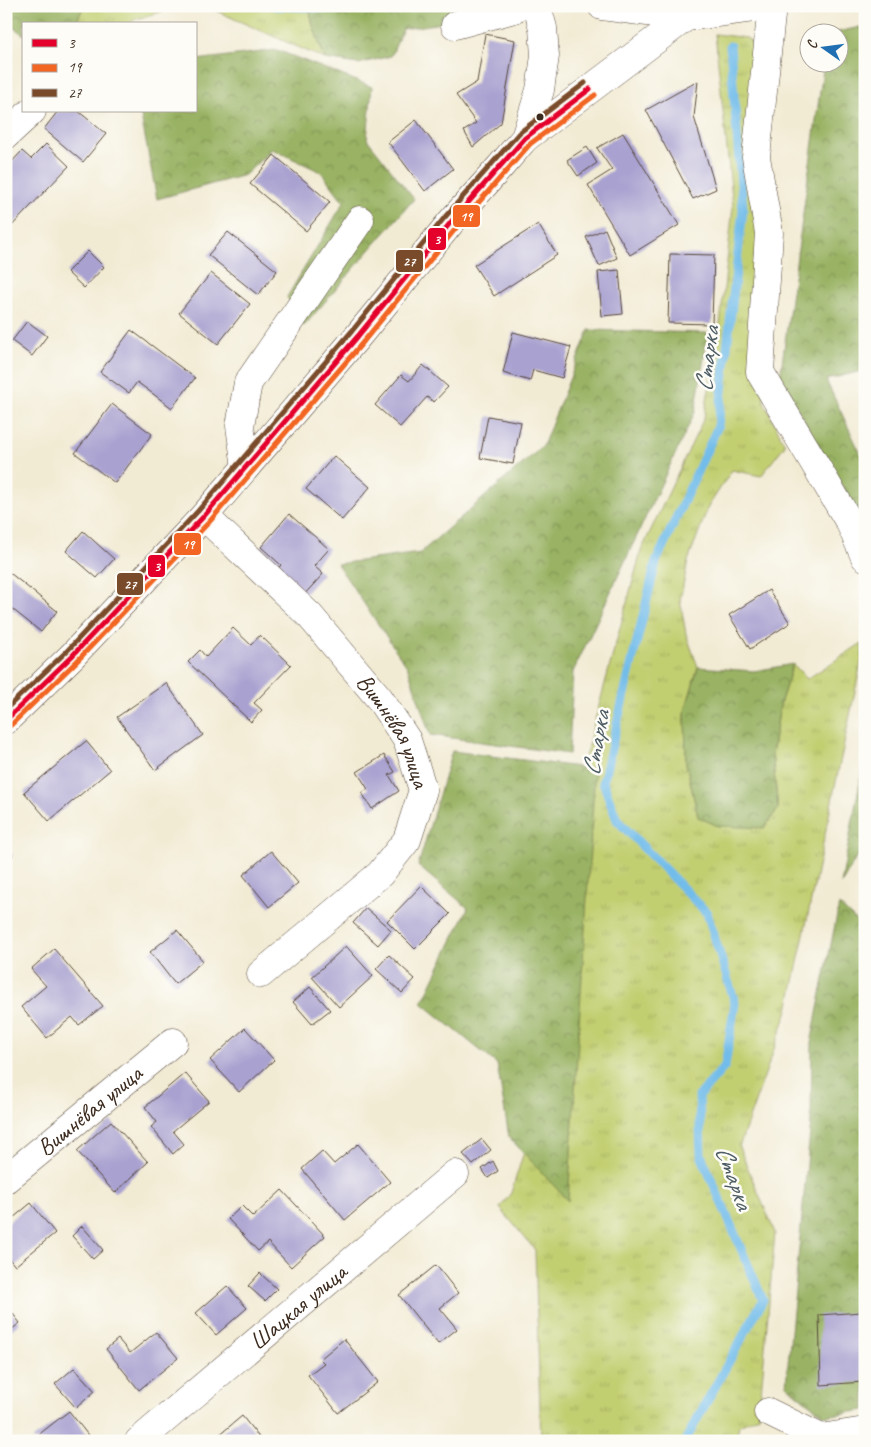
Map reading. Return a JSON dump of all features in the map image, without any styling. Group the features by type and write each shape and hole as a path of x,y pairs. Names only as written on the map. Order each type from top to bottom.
{"street":[{"path":"455,25 519,6"},
{"path":"525,138 540,90 545,56 543,28 537,6"},
{"path":"602,6 686,17 771,6 756,157 769,233 760,372 850,523 865,557"},
{"path":"6,720 72,656 204,516 358,336 450,222 525,138 686,17"},
{"path":"6,135 31,112"},
{"path":"246,467 240,426 248,382 360,220"},
{"name":"Вишнёвая улица","path":"204,516 310,616 379,698 407,740 424,790 408,840 380,874 260,974"},
{"name":"Вишнёвая улица","path":"6,1179 173,1042"},
{"name":"Шацкая улица","path":"139,1441 455,1174"},
{"path":"768,1412 821,1439 865,1431"}],"green space":[{"path":"6,6 84,6 76,22 22,22 22,34 6,22"},
{"path":"84,6 179,6 132,22 76,22"},
{"path":"205,6 309,6 313,26 325,59"},
{"path":"309,6 468,6 448,22 403,29 391,56 358,64 325,59 313,26"},
{"path":"865,26 865,370 826,380 865,463 865,526 780,378 823,72 848,72 848,30"},
{"path":"715,34 747,38 756,48 764,402 785,445 761,476 732,470 708,507 688,561 680,600 686,634 698,667 685,711 686,763 698,817 778,809 772,753 781,701 793,664 807,679 862,643 862,658 788,1010 739,1147 775,1233 759,1416 739,1425 736,1441 541,1441 535,1250 500,1208 511,1193 548,1076 568,934 585,757 641,551 704,418 720,324 733,207"},
{"path":"277,50 372,87 367,139 414,199 304,326 287,297 344,202 321,172 272,149 245,175 157,199 140,112 198,112 198,60"},
{"path":"589,330 708,333 695,412 573,672 569,754 430,735 408,668 337,564 420,553 543,446"},
{"path":"793,664 781,701 772,753 778,809 764,828 718,826 698,817 686,763 685,711 698,667 754,671"},
{"path":"452,751 595,769 568,1201 509,1137 497,1064 422,1003 468,908 418,866"},
{"path":"865,754 865,843 841,884"},
{"path":"839,905 865,929 865,1410 825,1416 786,1385 811,1121 812,1038"}],"building":[{"path":"485,34 515,40 501,123 473,147 464,131 476,123 456,95 477,82"},
{"path":"698,81 694,117 716,189 693,199 646,110"},
{"path":"57,112 79,112 106,134 83,162 44,129"},
{"path":"416,120 453,169 425,191 388,142"},
{"path":"623,133 679,225 630,255 588,185 612,170 597,148"},
{"path":"46,144 69,166 6,232 6,168 22,151 31,159"},
{"path":"587,147 597,163 578,176 567,160"},
{"path":"274,155 330,202 306,231 250,184"},
{"path":"538,224 557,255 494,296 474,265"},
{"path":"605,229 617,258 599,266 586,237"},
{"path":"228,232 277,271 258,295 208,255"},
{"path":"88,251 104,267 84,288 67,272"},
{"path":"670,254 714,255 712,324 668,323"},
{"path":"619,270 623,314 602,316 598,272"},
{"path":"211,273 250,304 218,344 179,313"},
{"path":"27,321 47,336 32,356 12,341"},
{"path":"131,330 195,378 172,408 137,382 129,393 100,372"},
{"path":"513,332 571,347 562,378 533,370 530,381 503,373"},
{"path":"423,365 448,387 434,402 427,397 400,427 375,405 401,375 409,381"},
{"path":"112,404 152,434 115,483 75,453"},
{"path":"488,416 521,422 513,464 480,458"},
{"path":"334,456 370,487 342,520 306,489"},
{"path":"289,514 329,549 314,566 323,574 302,597 274,573 281,565 261,547"},
{"path":"83,531 114,559 97,578 66,551"},
{"path":"10,573 57,611 41,632 6,604 6,578"},
{"path":"769,590 790,623 750,649 729,615"},
{"path":"233,628 251,645 260,635 291,665 254,703 262,710 251,722 188,662 200,650 206,657"},
{"path":"166,683 203,735 155,770 117,717"},
{"path":"86,741 110,770 49,821 24,792"},
{"path":"384,755 395,772 389,775 399,791 372,809 362,793 368,789 357,772"},
{"path":"6,848 13,855 6,861"},
{"path":"271,851 298,883 269,907 243,875"},
{"path":"421,886 450,914 415,949 387,921"},
{"path":"366,908 391,930 378,945 353,923"},
{"path":"177,930 203,961 175,984 150,952"},
{"path":"346,946 373,976 339,1007 312,977"},
{"path":"54,949 103,1006 79,1025 72,1017 47,1038 21,1007 46,986 31,969"},
{"path":"389,955 415,979 402,993 376,969"},
{"path":"310,987 330,1010 312,1024 293,1002"},
{"path":"245,1028 274,1060 239,1092 210,1060"},
{"path":"185,1073 209,1101 173,1131 184,1144 173,1154 151,1127 157,1122 145,1107"},
{"path":"111,1121 148,1162 115,1193 77,1151"},
{"path":"482,1139 491,1150 473,1165 463,1154"},
{"path":"358,1144 390,1182 345,1220 302,1169 322,1151 334,1164"},
{"path":"493,1161 498,1171 488,1178 482,1169"},
{"path":"282,1190 325,1236 291,1267 268,1242 258,1251 228,1219 242,1206 253,1217"},
{"path":"31,1203 55,1233 15,1266 6,1255 6,1224"},
{"path":"82,1226 103,1250 93,1259 72,1236"},
{"path":"436,1265 458,1293 440,1308 457,1329 438,1344 399,1295"},
{"path":"260,1273 277,1289 265,1301 248,1286"},
{"path":"227,1286 247,1308 216,1335 196,1313"},
{"path":"6,1305 20,1323 6,1334"},
{"path":"862,1312 863,1382 821,1385 819,1315"},
{"path":"156,1332 178,1358 139,1390 106,1349 118,1339 130,1353"},
{"path":"344,1339 378,1382 338,1413 308,1375 324,1363 320,1359"},
{"path":"74,1368 95,1391 76,1408 55,1384"},
{"path":"69,1411 91,1439 88,1441 34,1441 33,1439"},
{"path":"242,1416 262,1441 212,1441"}],"waterway":[{"path":"275,6 389,10 395,6"},
{"name":"Старка","path":"685,1441 763,1300 701,1155 699,1096 725,1066 735,1003 707,913 617,820 603,782 656,562 718,426 743,210 730,46"}],"transit line":[{"name":"27","path":"6,709 67,651 198,511 352,331 445,217 519,133 585,83"},
{"name":"3","path":"6,720 72,656 204,516 358,336 451,222 525,138 590,89"},
{"name":"19","path":"11,725 77,661 210,521 364,341 457,227 530,144 595,95"}]}
